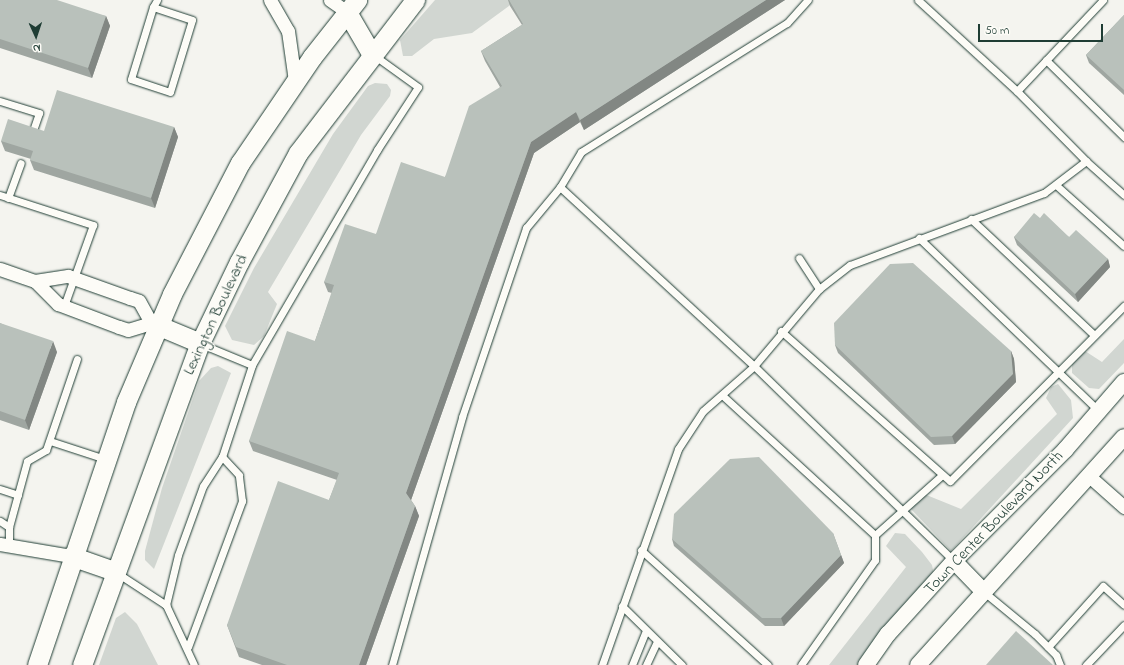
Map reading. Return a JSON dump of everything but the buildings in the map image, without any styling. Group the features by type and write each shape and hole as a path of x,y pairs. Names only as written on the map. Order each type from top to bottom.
{"main road":[{"name":"Lexington Boulevard","path":"82,665 114,571 200,343 298,153 371,53 415,0"},
{"path":"37,665 71,556 154,324 220,199 295,81 352,6"},
{"path":"352,6 371,53"},
{"path":"154,324 200,343"},
{"path":"71,556 114,571"}],"street":[{"path":"270,0 288,30 295,81"},
{"path":"330,0 352,6"},
{"path":"0,269 36,281 74,278 139,302 154,324 128,330 64,306 36,281"},
{"name":"Town Center Boulevard North","path":"866,665 888,634 954,561 1099,411 1124,382"},
{"path":"918,665 1124,437"},
{"path":"1089,476 1124,507"},
{"path":"5,545 71,556"},
{"path":"954,561 984,592"}],"lane":[{"path":"392,665 462,417 526,228 560,187 581,152 787,23 808,0"},
{"path":"918,0 1017,91 1086,161 1124,195"},
{"path":"1017,91 1103,0"},
{"path":"155,3 192,20 170,92 131,79 155,3"},
{"path":"166,605 178,555 203,486 222,457 252,365 377,150 418,87 371,53"},
{"path":"1046,60 1124,137"},
{"path":"0,101 38,113 32,133"},
{"path":"602,665 641,550 678,449 702,411 754,366 781,331 819,289 850,265 1056,185 1086,161"},
{"path":"8,198 21,163"},
{"path":"1056,185 1124,246"},
{"path":"560,187 754,366 954,561"},
{"path":"0,195 93,225 64,306"},
{"path":"971,219 1094,335"},
{"path":"919,238 1099,411"},
{"path":"799,258 819,289"},
{"path":"781,331 941,476 950,481 1124,306"},
{"path":"200,343 252,365"},
{"path":"5,545 28,461 46,450 77,359"},
{"path":"722,394 875,535 875,560 801,665"},
{"path":"50,441 105,459"},
{"path":"188,647 242,501 239,476 222,457"},
{"path":"875,535 903,512 941,476"},
{"path":"0,489 18,494"},
{"path":"0,521 9,527"},
{"path":"641,550 768,665"},
{"path":"114,571 166,605 188,647 192,665"},
{"path":"1048,647 1103,586 1124,606"},
{"path":"984,592 1048,647 1060,665"},
{"path":"622,606 682,665"},
{"path":"1086,665 1124,625"},
{"path":"632,665 646,631"},
{"path":"646,665 657,641"}],"shaded area":[{"path":"435,0 517,0 472,33 434,39 412,56 403,56 400,40"},
{"path":"375,83 387,84 391,90 390,96 361,135 268,292 277,304 264,336 254,345 232,340 225,326 254,268 333,134 368,86"},
{"path":"1124,339 1124,363 1099,389 1089,388 1072,373 1072,361 1077,355 1085,351 1102,362"},
{"path":"218,366 231,373 154,569 145,560 145,551 162,488 199,381 211,368"},
{"path":"1058,384 1071,400 1073,418 951,551 910,508 924,494 961,509 1057,414 1046,398 1051,387"},
{"path":"895,533 905,534 922,552 932,565 934,575 860,665 829,665 906,567 886,546"},
{"path":"125,612 137,624 158,665 99,665 116,618"}]}
